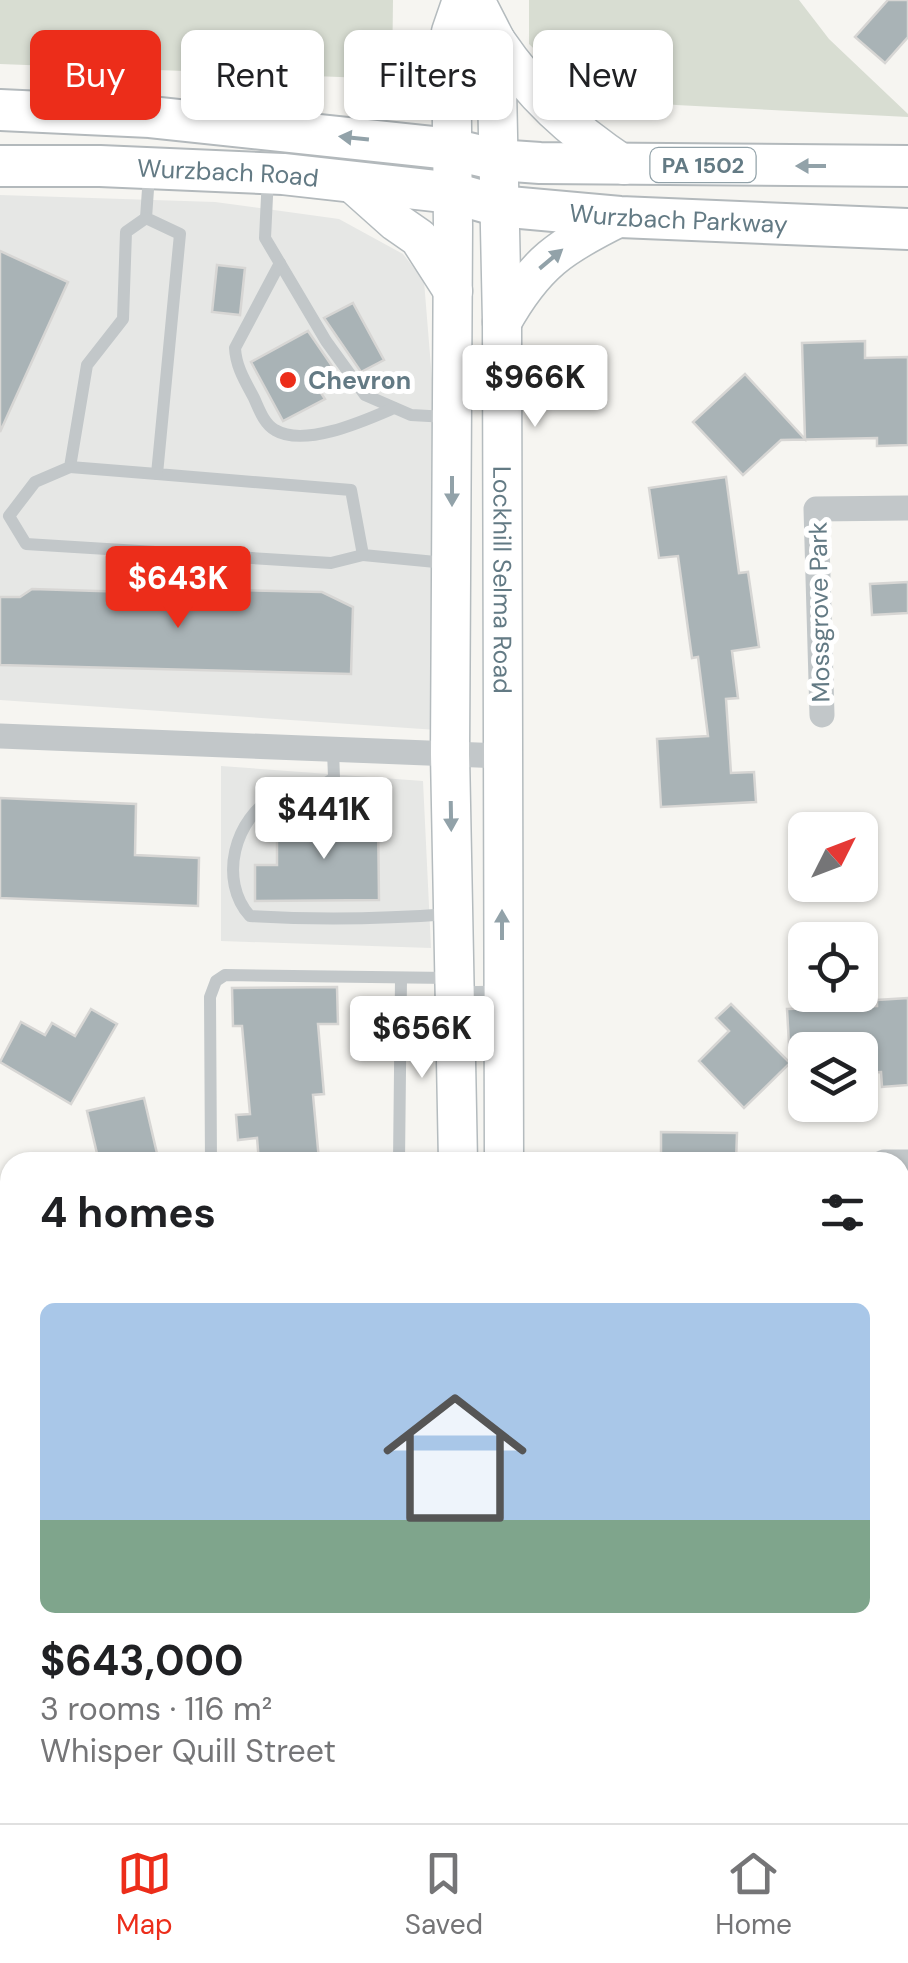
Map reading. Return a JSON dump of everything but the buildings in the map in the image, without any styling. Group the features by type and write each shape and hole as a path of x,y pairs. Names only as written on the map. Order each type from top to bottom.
{"main road":[{"name":"Lockhill Selma Road","path":"458,1152 450,754 450,32 462,0"},
{"name":"Lockhill Selma Road","path":"475,0 490,30"},
{"path":"513,67 548,107 624,164"},
{"name":"Wurzbach Road","path":"0,110 30,112"},
{"path":"0,140 82,143 113,120"},
{"name":"Wurzbach Road","path":"158,120 451,149"},
{"name":"Lockhill Selma Road","path":"497,120 502,322 504,1152"},
{"name":"Wurzbach Parkway","path":"451,149 498,160 908,166"},
{"name":"Wurzbach Road","path":"0,166 268,174 453,193"},
{"path":"350,181 419,238 453,291"},
{"name":"Wurzbach Parkway","path":"453,193 499,206 620,217 908,230"},
{"path":"502,322 522,286 547,260 620,217"},
{"path":"452,563 501,568"}],"street":[{"name":"Mossgrove Park","path":"822,715 816,509 908,508"},
{"path":"0,736 502,756"},
{"path":"454,988 502,998"}],"lane":[{"path":"146,218 150,168"},
{"path":"268,174 265,238 326,341 365,395 411,415 452,417"},
{"path":"70,467 87,364 123,319 126,232 146,218"},
{"path":"146,218 180,234 157,474"},
{"path":"280,263 234,348 236,364 268,425 294,435 340,430 394,408"},
{"path":"363,555 351,490 70,467 35,482 9,516 26,544 332,564 363,555 452,563"},
{"path":"333,750 334,778 324,787 281,793 258,806 245,822 233,860 237,902 250,916 292,919 371,920 452,914"},
{"path":"212,1152 210,997 216,981 225,975 401,980 454,988"},
{"path":"399,1152 401,980"}],"shaded area":[{"path":"0,0 393,0 393,30 344,30 344,77 324,76 324,30 181,30 181,71 161,70 161,30 30,30 30,65 0,64"},
{"path":"529,0 799,0 829,39 908,117 673,105 673,30 533,30 533,48 529,44"},
{"path":"0,195 215,202 339,219 403,254 424,281 440,478 437,730 0,700"},
{"path":"221,766 423,781 431,948 221,941"}],"place":[{"name":"Chevron","path":"288,380"}]}
